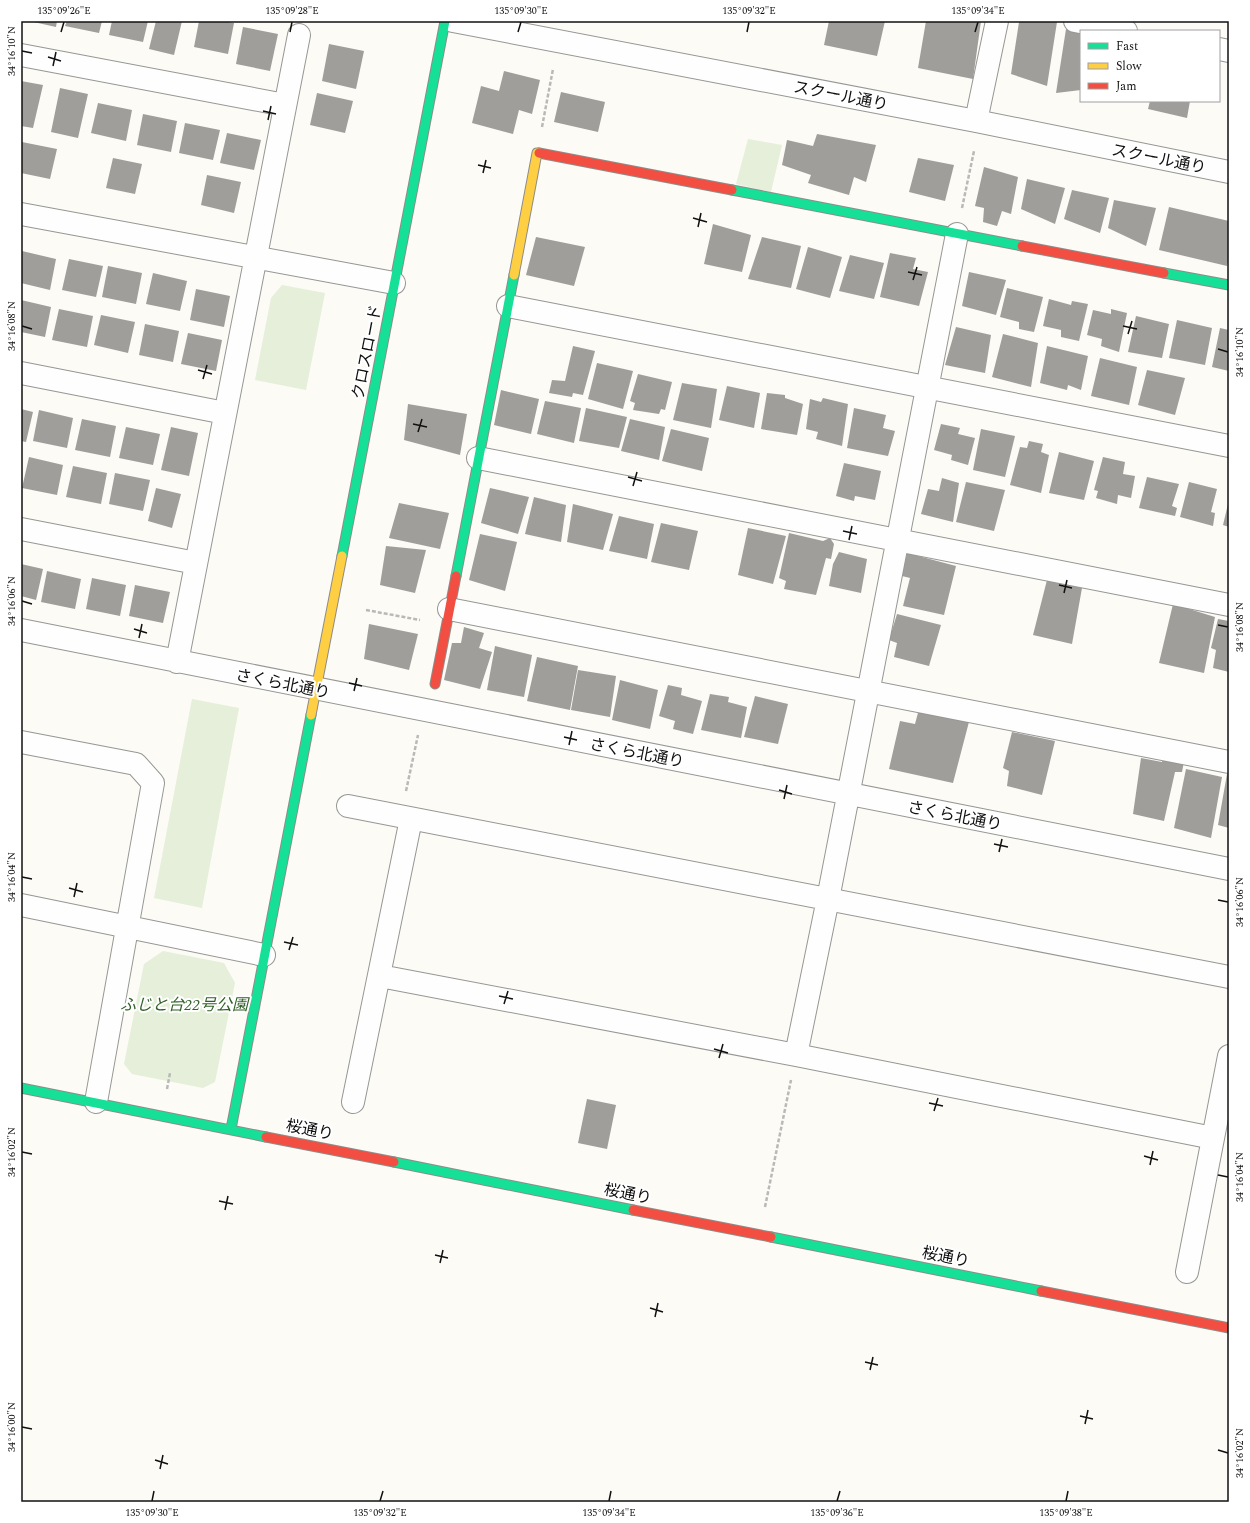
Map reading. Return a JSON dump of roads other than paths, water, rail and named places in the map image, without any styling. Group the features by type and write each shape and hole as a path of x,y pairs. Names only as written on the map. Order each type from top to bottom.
{"street":[{"name":"クロスロード","path":"231,1129 445,21"},
{"name":"スクール通り","path":"453,21 976,121 1229,172"},
{"path":"976,121 997,21"},
{"path":"1075,21 1121,30"},
{"path":"177,662 299,35"},
{"path":"21,55 285,105"},
{"path":"435,684 537,154 1229,285"},
{"path":"21,214 394,283"},
{"path":"796,1054 828,899 957,234"},
{"path":"508,306 1229,446"},
{"path":"21,373 225,413"},
{"path":"478,458 1229,605"},
{"path":"21,529 196,563"},
{"path":"448,617 868,691 1229,762"},
{"name":"さくら北通り","path":"21,630 1229,869"},
{"path":"21,742 136,764 153,783 96,1102"},
{"path":"348,806 1229,977"},
{"path":"353,1102 380,976 406,818"},
{"path":"21,905 264,955"},
{"path":"380,976 796,1054 1213,1138"},
{"path":"1187,1272 1229,1056"},
{"name":"桜通り","path":"21,1088 1229,1328"}],"park label":[{"name":"ふじと台22号公園","path":"184,1004"}]}
